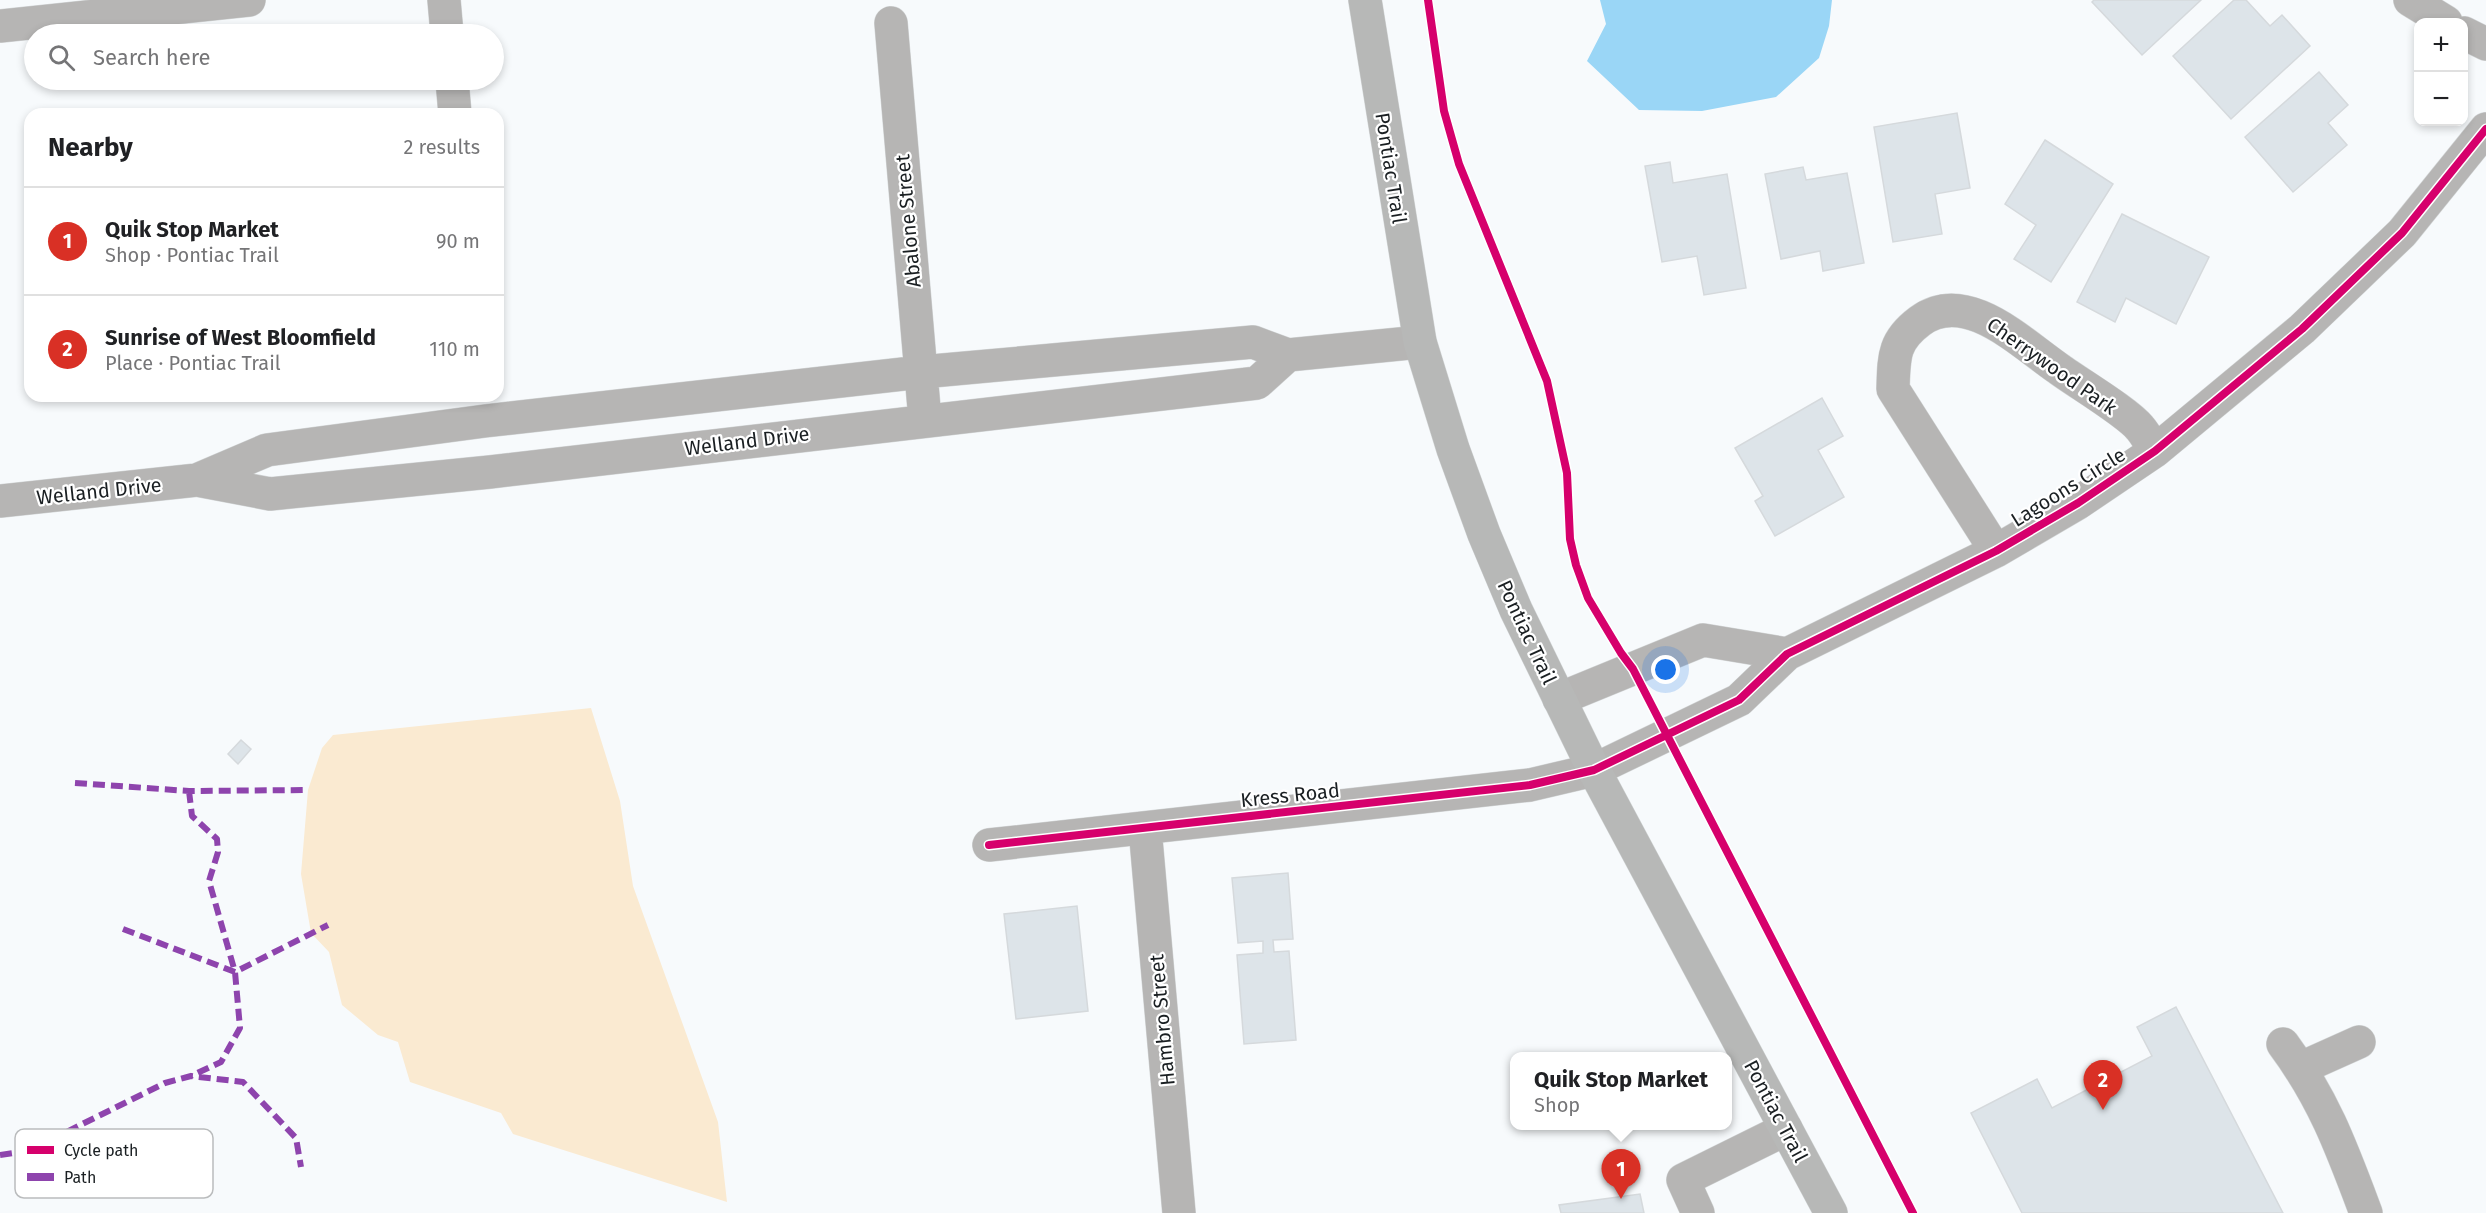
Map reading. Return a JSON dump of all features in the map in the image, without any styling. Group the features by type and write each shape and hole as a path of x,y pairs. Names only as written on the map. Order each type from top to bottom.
{"main road":[{"name":"Pontiac Trail","path":"1365,0 1420,342 1453,449 1484,534 1516,610 1594,770 1786,1129 1826,1212"}],"street":[{"path":"0,26 249,0"},
{"path":"444,0 446,24"},
{"path":"2410,0 2439,18"},
{"name":"Abalone Street","path":"891,23 925,420"},
{"path":"2468,35 2486,44"},
{"path":"453,90 454,108"},
{"name":"Lagoons Circle","path":"1594,770 1738,700 1787,654 1996,551 2078,503 2155,451 2302,328 2394,241 2486,129"},
{"name":"Cherrywood Park","path":"1996,551 1893,389 1894,361 1903,334 1933,312 1959,309 1976,314 2008,333 2139,426 2155,451"},
{"name":"Welland Drive","path":"197,480 267,450 484,408 1253,342 1288,355 1420,342"},
{"name":"Welland Drive","path":"0,501 197,480 270,494 490,472 1257,383 1288,355"},
{"path":"484,408 490,472"},
{"path":"1559,699 1703,640 1787,654"},
{"name":"Kress Road","path":"989,845 1530,785 1594,770"},
{"name":"Hambro Street","path":"1144,828 1179,1213"},
{"path":"2359,1042 2292,1056 2329,1116 2366,1213"},
{"path":"1698,1213 1683,1180 1786,1129"}],"shaded area":[{"path":"591,708 620,801 633,886 718,1122 727,1202 513,1134 501,1113 410,1082 398,1042 378,1035 342,1005 329,952 311,933 301,874 308,790 322,748 333,735"}],"water":[{"path":"1600,0 1832,0 1829,26 1819,58 1776,97 1702,111 1639,110 1587,61 1606,24"}],"building":[{"path":"2094,0 2201,0 2142,55 2092,2"},
{"path":"2234,0 2246,0 2270,26 2282,15 2310,46 2231,119 2173,56"},
{"path":"2319,72 2348,105 2328,123 2347,145 2293,192 2245,137"},
{"path":"1957,113 1970,188 1935,194 1942,234 1893,242 1874,127"},
{"path":"2045,140 2113,184 2051,282 2014,259 2036,225 2005,204"},
{"path":"1670,162 1673,183 1727,174 1746,288 1704,295 1697,256 1662,262 1645,166"},
{"path":"1803,167 1806,180 1847,173 1864,263 1823,271 1820,251 1781,259 1765,174"},
{"path":"2122,214 2209,257 2176,324 2126,298 2115,322 2077,302"},
{"path":"1822,398 1843,436 1818,450 1844,497 1775,536 1755,501 1763,496 1735,448"},
{"path":"241,740 251,749 238,764 228,754"},
{"path":"1288,873 1293,939 1273,940 1274,952 1289,951 1296,1040 1244,1044 1237,955 1263,953 1263,941 1238,943 1232,878"},
{"path":"1077,906 1088,1011 1016,1019 1004,914"},
{"path":"2176,1007 2283,1213 2022,1213 1971,1113 2037,1079 2052,1108 2152,1056 2137,1027"},
{"path":"1640,1194 1644,1213 1561,1213 1559,1205"}],"marked path":[{"path":"75,783 189,791 308,790"},
{"path":"189,791 192,816 217,839 218,852 209,881 235,972 240,1028 221,1062 191,1076"},
{"path":"123,929 235,972 328,925"},
{"path":"72,1129 165,1083 191,1076 243,1082 296,1138 301,1167"},
{"path":"0,1155 15,1153"}],"cycle path":[{"path":"1428,0 1444,111 1459,164 1547,381 1567,473 1570,539 1576,565 1588,598 1633,669 1913,1213"},
{"path":"989,845 1530,785 1594,770 1739,700 1787,654 1996,551 2078,503 2155,451 2302,329 2402,233 2486,129"}],"place":[{"name":"Sunrise of West Bloomfield","path":"2103,1110"},
{"name":"Quik Stop Market","path":"1621,1199"}]}
